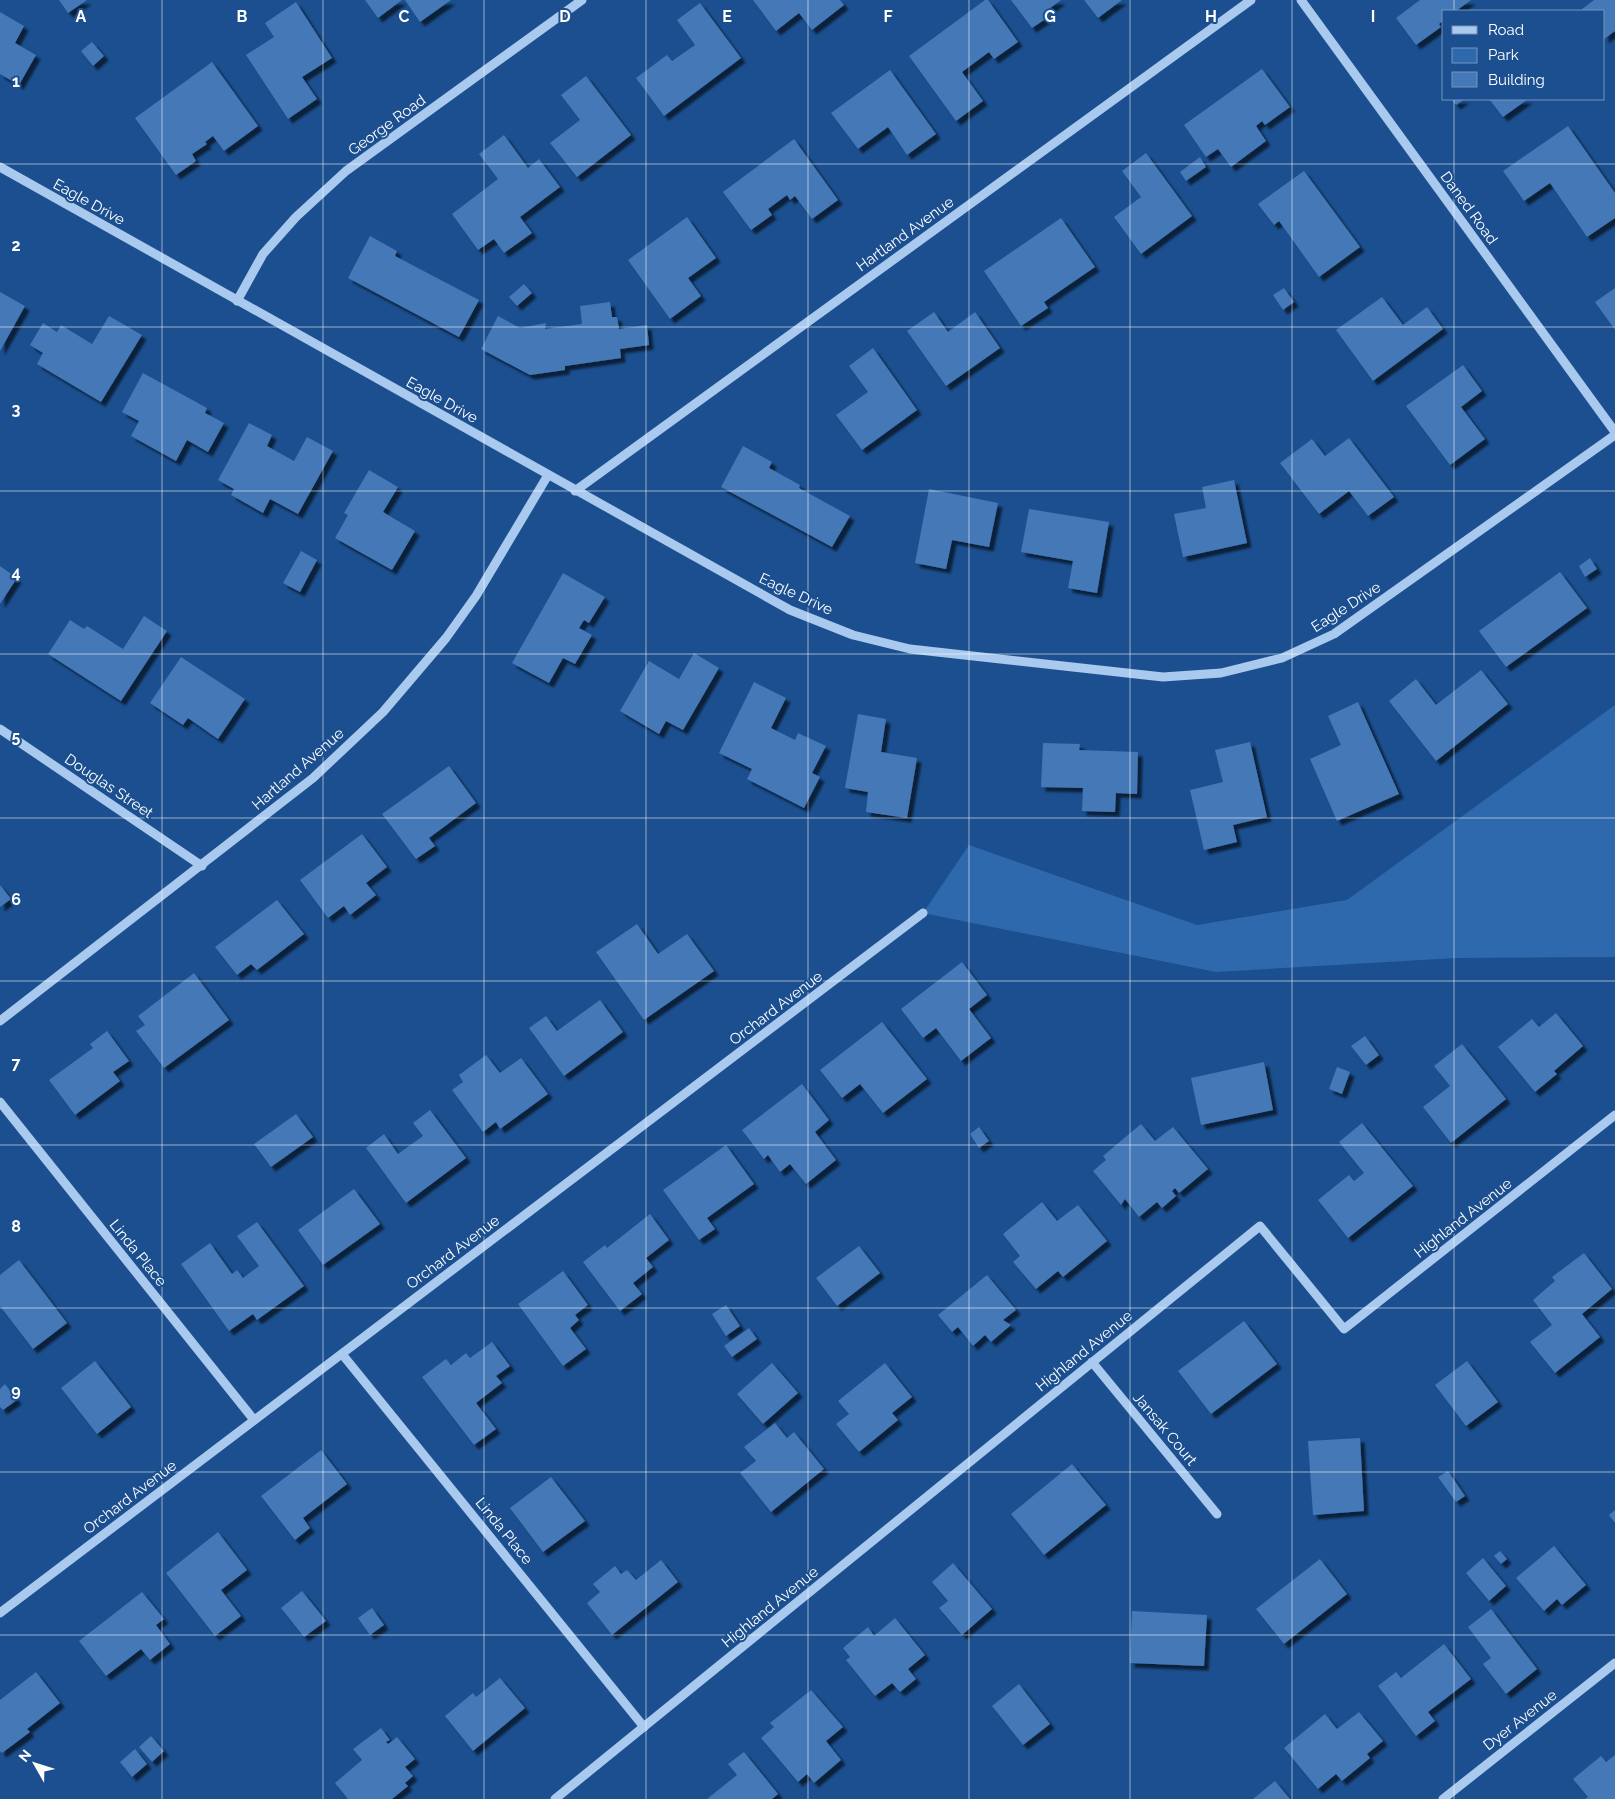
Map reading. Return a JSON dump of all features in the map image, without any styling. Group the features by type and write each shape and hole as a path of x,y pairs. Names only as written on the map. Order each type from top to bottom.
{"street":[{"name":"George Road","path":"237,300 263,254 296,217 346,171 582,0"},
{"name":"Hartland Avenue","path":"575,491 1252,0"},
{"name":"Daned Road","path":"1301,0 1615,433"},
{"name":"Eagle Drive","path":"0,167 790,610 853,635 910,649 1163,677 1221,674 1282,658 1334,634 1615,433"},
{"name":"Hartland Avenue","path":"0,1021 314,778 383,712 446,638 476,596 548,475"},
{"name":"Douglas Street","path":"0,728 202,866"},
{"name":"Orchard Avenue","path":"0,1613 923,913"},
{"name":"Linda Place","path":"0,1102 254,1420"},
{"name":"Highland Avenue","path":"555,1799 1260,1226 1344,1329 1615,1115"},
{"name":"Linda Place","path":"342,1354 644,1726"},
{"name":"Jansak Court","path":"1092,1362 1217,1514"},
{"name":"Dyer Avenue","path":"1443,1799 1615,1662"}],"green space":[{"path":"1615,705 1615,957 1456,958 1216,972 923,913 969,845 1197,925 1347,900"}],"building":[{"path":"59,0 87,0 68,13"},
{"path":"365,0 402,0 378,18"},
{"path":"405,0 451,0 420,22"},
{"path":"753,0 840,0 844,5 812,30 799,13 776,31"},
{"path":"985,0 988,0 1018,42 994,59 989,52 962,72 983,101 956,121 909,56"},
{"path":"1011,0 1061,0 1049,9 1053,14 1032,28"},
{"path":"1084,0 1122,0 1098,18"},
{"path":"1420,0 1471,0 1457,10 1442,10 1442,22 1439,24 1441,27 1416,45 1396,18"},
{"path":"1594,0 1615,0 1615,31 1605,38 1605,10 1582,9"},
{"path":"296,2 332,58 302,77 317,99 288,119 246,55 274,37 265,23"},
{"path":"700,3 741,58 664,116 636,78 667,55 672,61 695,45 677,20"},
{"path":"0,12 24,26 15,43 36,55 19,85 0,74"},
{"path":"92,42 104,56 93,66 81,51"},
{"path":"212,62 258,126 224,151 213,136 205,142 207,144 192,154 196,161 176,175 135,118"},
{"path":"1262,69 1290,107 1265,125 1262,121 1256,126 1266,141 1231,167 1218,149 1206,157 1184,125"},
{"path":"890,70 936,134 907,155 888,127 858,149 831,113"},
{"path":"586,76 631,135 577,177 550,143 580,120 561,95"},
{"path":"1452,100 1464,100 1456,105"},
{"path":"1490,100 1527,100 1503,117"},
{"path":"1568,126 1615,193 1615,218 1587,237 1550,183 1524,201 1503,171"},
{"path":"504,135 528,168 539,159 560,187 520,217 532,233 504,253 494,239 478,250 452,214 498,179 479,154"},
{"path":"794,139 838,200 812,219 795,196 790,200 787,195 768,209 772,215 751,230 723,192"},
{"path":"1146,153 1192,216 1141,254 1114,217 1141,197 1122,171"},
{"path":"1200,157 1206,167 1186,181 1180,172"},
{"path":"1304,171 1360,247 1319,277 1279,221 1274,225 1258,204"},
{"path":"687,217 716,258 688,278 701,296 670,319 628,260"},
{"path":"1061,218 1095,267 1044,302 1048,308 1021,326 984,271"},
{"path":"370,236 397,251 395,256 479,300 459,337 348,278"},
{"path":"524,284 532,293 517,306 509,297"},
{"path":"1284,288 1294,302 1283,310 1273,295"},
{"path":"1615,288 1615,330 1595,302"},
{"path":"0,292 25,306 0,351"},
{"path":"1382,297 1403,325 1427,307 1443,329 1373,381 1336,330"},
{"path":"610,302 612,317 617,317 619,329 647,325 649,345 620,349 621,358 565,366 565,370 530,375 481,349 498,316 520,328 546,323 545,329 582,324 580,306"},
{"path":"934,312 948,332 975,312 1000,348 946,386 907,331"},
{"path":"109,316 142,335 101,402 37,364 43,353 30,345 43,323 57,332 61,325 92,344"},
{"path":"873,348 917,410 862,450 836,415 868,392 849,366"},
{"path":"1463,365 1482,391 1461,407 1485,439 1450,465 1406,406"},
{"path":"143,373 207,408 205,413 224,423 208,452 187,440 176,461 131,436 139,421 122,412"},
{"path":"249,423 272,435 267,446 294,461 307,437 333,451 298,514 270,499 263,513 231,495 234,489 218,480"},
{"path":"1349,438 1394,497 1368,516 1349,491 1319,514 1280,463 1312,439 1325,456"},
{"path":"743,446 772,462 769,468 800,485 799,488 850,516 832,547 721,487"},
{"path":"369,470 398,487 383,512 415,531 392,570 335,538 348,515 344,513"},
{"path":"1234,480 1247,543 1183,557 1174,514 1206,508 1202,487"},
{"path":"929,489 998,503 989,547 952,540 946,569 915,563"},
{"path":"1029,509 1109,522 1097,593 1068,588 1073,561 1021,552"},
{"path":"301,551 317,560 300,592 283,583"},
{"path":"1590,558 1597,569 1585,577 1579,566"},
{"path":"0,566 17,578 0,604"},
{"path":"1560,572 1587,608 1506,667 1479,631"},
{"path":"563,573 605,597 589,623 584,620 579,628 592,635 575,664 563,658 549,683 512,663"},
{"path":"144,616 167,631 121,701 48,654 70,620 84,629 87,626 123,649"},
{"path":"694,653 719,668 683,730 666,721 659,734 620,711 649,661 679,679"},
{"path":"181,657 245,699 218,739 188,718 183,725 150,703"},
{"path":"1481,670 1508,704 1436,761 1389,701 1416,679 1436,705"},
{"path":"754,682 786,698 771,728 795,740 798,733 826,746 812,773 820,777 804,808 747,779 752,769 719,753"},
{"path":"1358,702 1399,794 1337,821 1310,759 1341,745 1328,716"},
{"path":"858,714 886,719 881,752 917,758 907,818 866,812 868,792 845,788"},
{"path":"1250,742 1267,817 1233,825 1237,842 1204,850 1190,790 1223,782 1215,750"},
{"path":"1043,743 1080,744 1079,750 1138,752 1137,794 1116,793 1115,812 1082,811 1083,788 1041,787"},
{"path":"449,766 476,803 429,838 435,846 416,859 382,814"},
{"path":"362,834 387,867 366,883 376,895 350,915 344,906 328,918 300,880"},
{"path":"0,885 11,899 0,907"},
{"path":"277,900 304,934 257,970 251,964 237,975 215,947"},
{"path":"637,924 658,954 687,934 714,971 644,1020 596,952"},
{"path":"962,962 987,995 969,1009 991,1038 961,1061 936,1028 923,1038 901,1009"},
{"path":"194,973 229,1020 164,1068 136,1031 145,1025 138,1016"},
{"path":"600,1000 623,1032 564,1076 529,1028 546,1016 557,1031"},
{"path":"1556,1013 1583,1046 1554,1071 1557,1074 1535,1092 1498,1047 1532,1019 1539,1027"},
{"path":"882,1022 927,1079 883,1113 860,1084 842,1098 820,1070"},
{"path":"107,1031 129,1061 113,1072 120,1081 75,1115 49,1080 93,1048 90,1044"},
{"path":"1365,1036 1379,1055 1366,1065 1351,1046"},
{"path":"1462,1044 1506,1099 1451,1143 1423,1107 1450,1086 1434,1066"},
{"path":"486,1055 500,1073 521,1058 548,1094 500,1129 496,1122 483,1132 452,1090 463,1082 459,1075"},
{"path":"1264,1062 1273,1110 1201,1125 1191,1078"},
{"path":"1337,1067 1350,1072 1342,1094 1329,1089"},
{"path":"802,1084 829,1120 815,1132 836,1160 806,1184 790,1164 780,1172 768,1155 764,1159 742,1130"},
{"path":"430,1110 466,1158 406,1203 366,1148 384,1134 398,1154 423,1136 413,1123"},
{"path":"296,1114 313,1137 271,1167 254,1144"},
{"path":"1362,1123 1413,1186 1348,1238 1318,1200 1349,1175 1354,1181 1364,1173 1339,1142"},
{"path":"1141,1124 1155,1141 1173,1127 1208,1169 1179,1193 1175,1188 1172,1191 1176,1196 1162,1208 1157,1202 1139,1217 1125,1199 1121,1205 1093,1171 1106,1160 1103,1156"},
{"path":"979,1127 989,1141 979,1148 970,1134"},
{"path":"726,1145 754,1184 707,1218 715,1229 699,1240 663,1190"},
{"path":"354,1189 380,1224 323,1265 298,1230"},
{"path":"1042,1202 1057,1221 1078,1205 1107,1241 1063,1277 1058,1271 1036,1289 1013,1262 1020,1256 1003,1234"},
{"path":"650,1214 669,1240 646,1258 653,1267 633,1283 642,1294 620,1311 583,1262 605,1245 607,1248"},
{"path":"257,1222 304,1286 257,1320 253,1314 229,1331 181,1264 210,1243 232,1274 237,1270 243,1278 259,1266 237,1236"},
{"path":"859,1246 880,1273 837,1306 816,1278"},
{"path":"1584,1253 1612,1289 1582,1314 1600,1337 1555,1373 1530,1342 1552,1325 1533,1300 1555,1281 1552,1277"},
{"path":"19,1260 67,1323 33,1349 0,1306 0,1275"},
{"path":"563,1271 588,1305 575,1315 579,1320 570,1328 586,1349 563,1366 518,1304"},
{"path":"987,1275 1016,1310 1003,1320 1011,1325 991,1342 985,1335 973,1346 958,1327 952,1332 938,1315"},
{"path":"726,1305 740,1326 726,1336 712,1314"},
{"path":"1244,1321 1277,1364 1211,1414 1178,1371"},
{"path":"749,1328 757,1339 732,1357 724,1346"},
{"path":"492,1342 510,1366 496,1376 502,1383 476,1403 496,1429 474,1445 422,1377 446,1359 451,1365 466,1353 470,1358"},
{"path":"95,1361 131,1407 97,1434 61,1388"},
{"path":"1467,1361 1498,1402 1466,1426 1435,1385"},
{"path":"772,1363 798,1393 763,1424 737,1394"},
{"path":"885,1363 912,1397 892,1413 898,1420 859,1452 836,1424 849,1414 838,1401"},
{"path":"5,1384 17,1400 3,1410 0,1407 0,1389"},
{"path":"775,1423 787,1438 794,1432 824,1469 771,1512 740,1473 756,1461 744,1447"},
{"path":"1360,1438 1364,1511 1313,1515 1308,1441"},
{"path":"321,1450 347,1484 303,1518 310,1528 295,1540 261,1496"},
{"path":"1072,1464 1106,1505 1044,1555 1011,1514"},
{"path":"1448,1471 1465,1496 1456,1502 1438,1477"},
{"path":"551,1477 585,1521 543,1552 510,1508"},
{"path":"1615,1510 1615,1523 1609,1515"},
{"path":"218,1532 247,1570 221,1590 241,1616 215,1636 166,1573"},
{"path":"1554,1546 1586,1585 1562,1605 1557,1599 1544,1611 1516,1578"},
{"path":"1500,1551 1507,1559 1501,1564 1494,1556"},
{"path":"1483,1558 1506,1586 1489,1601 1466,1573"},
{"path":"1320,1559 1347,1594 1284,1644 1256,1609"},
{"path":"661,1560 678,1582 612,1635 587,1603 600,1592 593,1584 615,1566 621,1574 627,1570 636,1580"},
{"path":"953,1563 992,1609 962,1635 939,1608 948,1601 932,1582"},
{"path":"302,1591 326,1621 304,1637 281,1608"},
{"path":"142,1592 164,1619 156,1625 170,1644 150,1660 141,1649 106,1676 79,1641"},
{"path":"372,1608 384,1625 370,1635 358,1618"},
{"path":"1491,1609 1537,1669 1506,1694 1483,1664 1491,1658 1468,1627"},
{"path":"1132,1611 1207,1615 1204,1666 1130,1663"},
{"path":"895,1618 925,1655 908,1669 916,1679 900,1692 892,1683 875,1696 846,1660 850,1657 843,1648 868,1627 874,1636"},
{"path":"1444,1644 1471,1679 1428,1712 1435,1721 1416,1736 1378,1686 1396,1672 1401,1678"},
{"path":"36,1672 60,1703 27,1729 30,1732 2,1753 0,1751 0,1700"},
{"path":"500,1678 525,1708 473,1751 445,1716 473,1693 476,1697"},
{"path":"1019,1684 1050,1724 1023,1745 992,1706"},
{"path":"811,1690 843,1727 826,1741 841,1760 814,1783 807,1774 798,1782 761,1738 774,1727 770,1723"},
{"path":"1359,1712 1383,1741 1367,1754 1370,1758 1342,1781 1336,1774 1318,1789 1284,1748 1325,1714 1337,1729"},
{"path":"381,1728 390,1740 386,1742 388,1744 397,1737 415,1759 405,1767 413,1776 405,1783 408,1786 392,1799 348,1799 335,1783 362,1760 353,1749"},
{"path":"151,1736 164,1751 152,1762 139,1747"},
{"path":"135,1749 147,1764 132,1777 120,1762"},
{"path":"744,1752 778,1794 772,1799 707,1799 737,1775 728,1764"},
{"path":"1615,1755 1615,1799 1585,1799 1588,1797 1573,1779 1601,1756 1606,1762"},
{"path":"1275,1781 1290,1799 1253,1799"}]}
